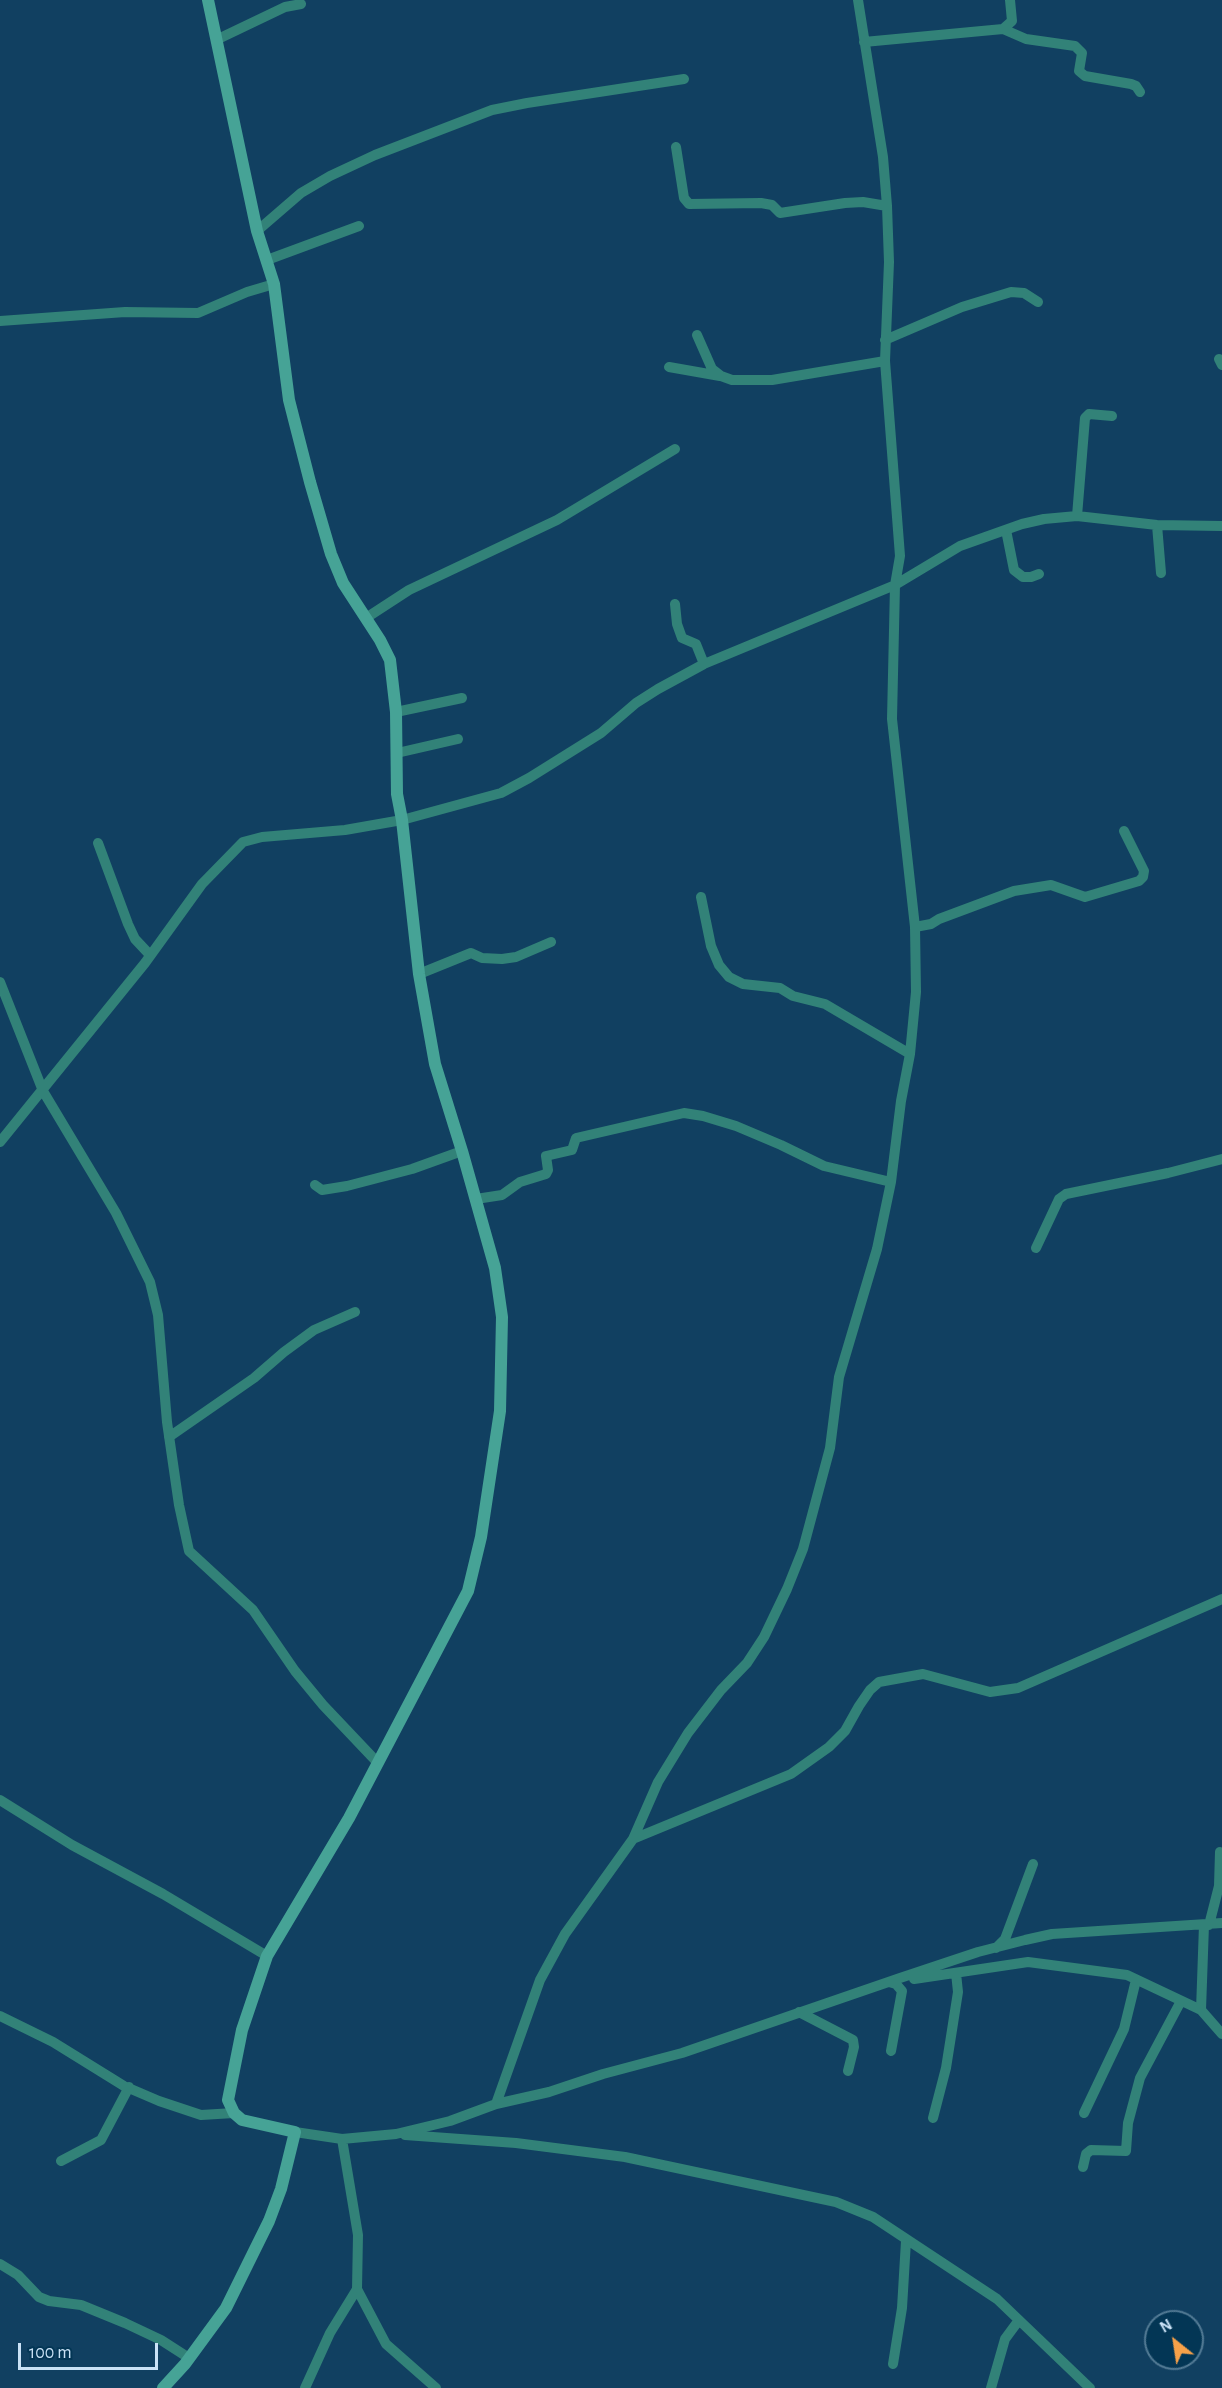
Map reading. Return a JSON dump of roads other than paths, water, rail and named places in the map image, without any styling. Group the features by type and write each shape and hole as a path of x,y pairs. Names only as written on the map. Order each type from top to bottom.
{"street":[{"path":"208,0 257,231 274,284 289,400 302,451 331,554 343,583 390,660 396,712 397,794 402,820 419,974 435,1064 495,1268 502,1317 500,1411 481,1537 468,1591 349,1818 267,1956 242,2030 230,2083 228,2100 234,2114"},
{"path":"496,2104 540,1980 565,1934 633,1839 658,1782 687,1733 721,1690 747,1663 764,1637 803,1549 830,1448 840,1377 877,1249 891,1182 901,1101 910,1054 916,992 915,927 892,719 895,585 900,556 885,361 889,262 883,157 858,0"},
{"path":"1004,29 1012,21 1010,0"},
{"path":"216,40 285,7 301,3"},
{"path":"864,42 1004,29 1026,39 1075,46 1082,53 1079,71 1085,76 1131,84 1136,86 1140,92"},
{"path":"257,231 301,193 330,176 375,155 492,110 684,79"},
{"path":"676,147 684,198 689,204 761,203 772,205 780,213 845,203 863,202 886,206"},
{"path":"267,260 359,226"},
{"path":"0,321 125,312 198,313 247,292 274,284"},
{"path":"885,340 962,307 1011,292 1024,293 1038,302"},
{"path":"697,335 712,369 721,376"},
{"path":"669,367 732,380 772,380 885,361"},
{"path":"1077,516 1085,418 1089,414 1112,416"},
{"path":"366,618 409,590 557,520 675,449"},
{"path":"0,1142 150,955 202,884 243,842 262,837 345,830 402,820 501,793 601,733 636,703 704,664 895,585 960,546 1006,530 1044,519 1077,516 1157,525 1222,526"},
{"path":"1157,525 1161,573"},
{"path":"1006,530 1014,570 1017,574 1031,578 1039,574"},
{"path":"675,604 677,624 682,638 696,644 704,664"},
{"path":"396,712 462,698"},
{"path":"397,753 458,739"},
{"path":"915,927 931,924 1014,891 1051,885 1085,897 1139,881 1143,878 1144,871 1124,831"},
{"path":"98,843 128,924 135,939 150,955"},
{"path":"701,897 711,946 719,965 729,977 743,984 780,988 794,996 825,1004 910,1054"},
{"path":"419,974 471,953 482,958 502,959 516,957 551,942"},
{"path":"0,982 43,1091 116,1213 150,1282 158,1315 169,1437 179,1505 189,1551 253,1610 295,1671 323,1705 377,1762"},
{"path":"476,1199 502,1195 520,1182 546,1174 548,1170 546,1156 572,1150 576,1138 684,1113 736,1126 824,1166 891,1182"},
{"path":"315,1185 321,1190 347,1186 412,1169 462,1150"},
{"path":"1036,1248 1059,1199 1066,1194 1168,1173 1222,1159"},
{"path":"169,1437 254,1378 314,1330 355,1312"},
{"path":"633,1839 791,1774 829,1747 844,1731 859,1706 879,1682 923,1674 990,1692 1018,1688 1222,1599"},
{"path":"0,1800 72,1845 163,1894 267,1956"},
{"path":"1201,2010 1207,1925 1219,1886 1220,1852"},
{"path":"996,1948 1005,1939 1033,1864"},
{"path":"0,2016 53,2042 129,2087 192,2113 234,2114 250,2123 342,2139 396,2134 450,2121 496,2104 549,2092 603,2074 682,2053 895,1980 996,1948 1052,1934 1222,1923"},
{"path":"895,1980 1028,1962 1103,1971 1128,1976 1201,2010 1222,2034"},
{"path":"933,2118 946,2068 958,1992 956,1973"},
{"path":"891,2051 902,1991 895,1980"},
{"path":"1084,2114 1124,2029 1136,1980"},
{"path":"1083,2167 1086,2154 1091,2150 1126,2151 1128,2123 1140,2078 1181,2001"},
{"path":"799,2012 853,2040 854,2047 848,2070"},
{"path":"61,2161 101,2140 129,2087"},
{"path":"163,2388 189,2358 226,2308 269,2221 281,2189 295,2132"},
{"path":"396,2134 516,2144 625,2157 836,2202 873,2217 906,2241 997,2299 1089,2388"},
{"path":"342,2139 358,2235 357,2289 386,2344 398,2357 436,2388"},
{"path":"893,2364 902,2308 906,2241"},
{"path":"0,2264 18,2275 39,2296 49,2301 81,2305 161,2340 189,2358"},
{"path":"304,2388 330,2333 357,2289"},
{"path":"991,2388 1005,2339 1019,2320"},
{"path":"420,2373 427,2388"}]}
